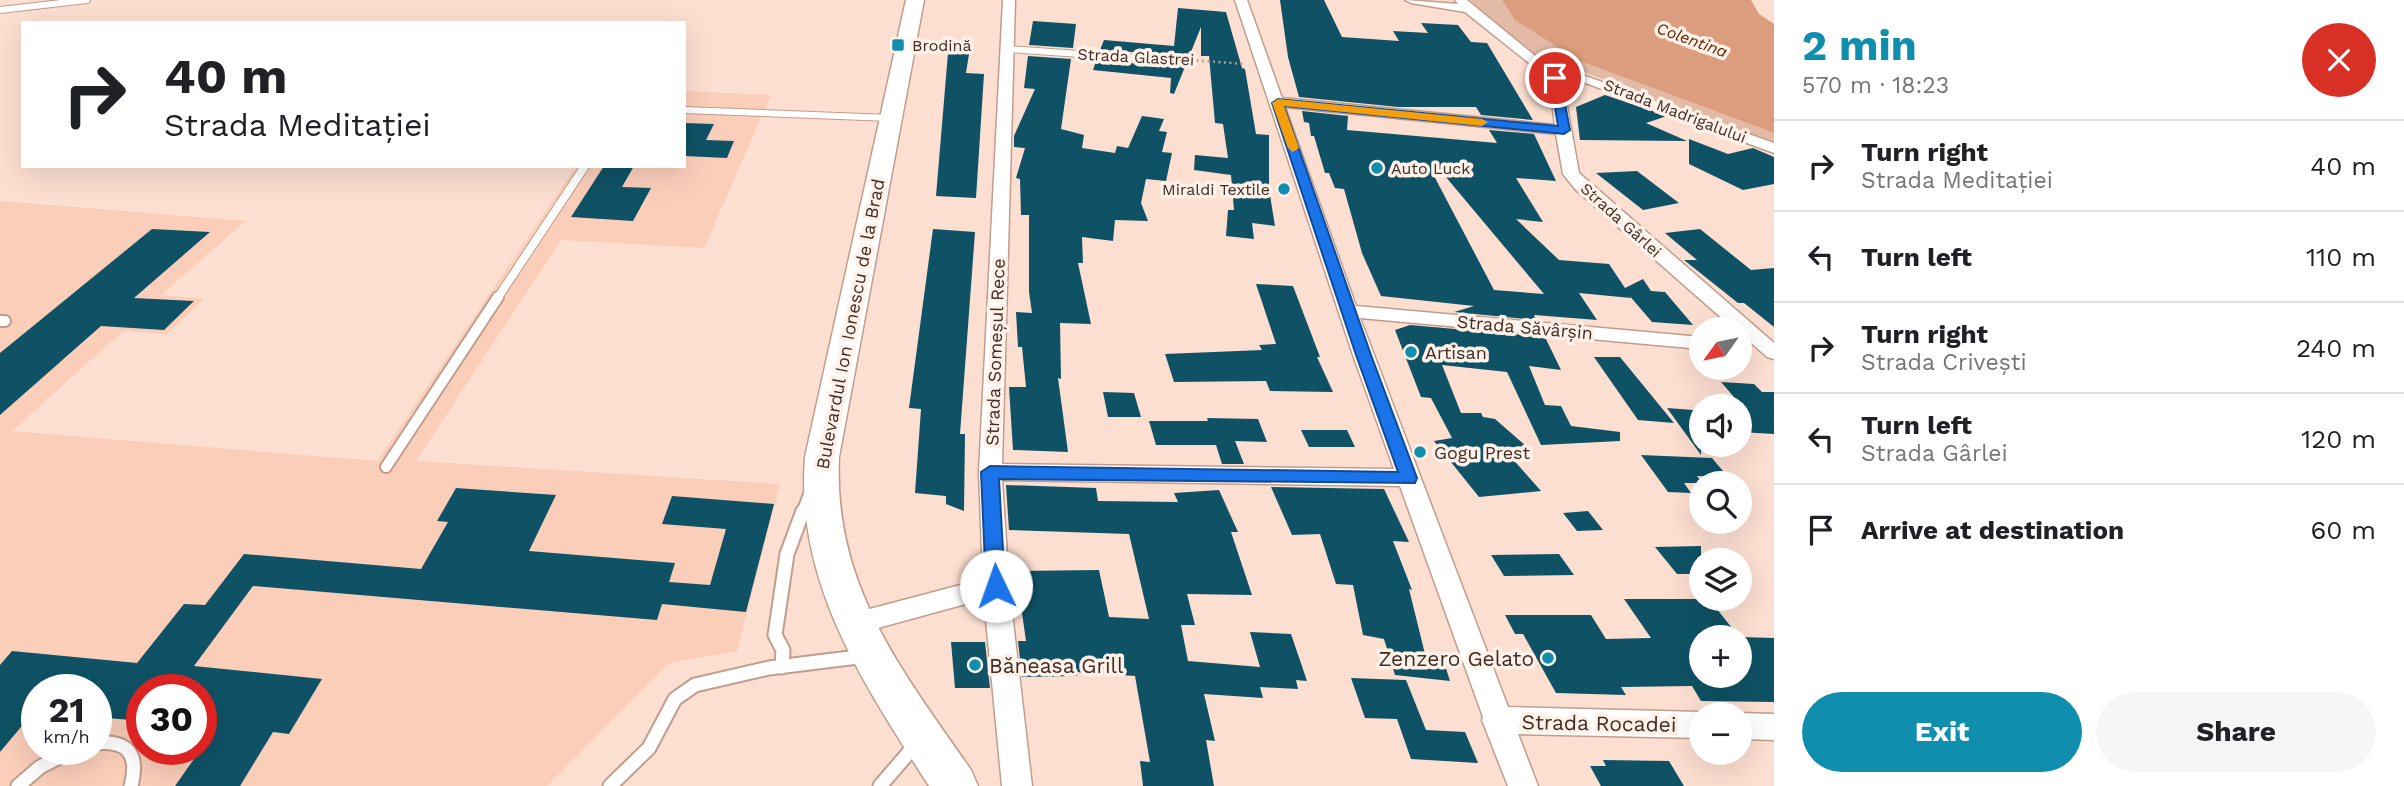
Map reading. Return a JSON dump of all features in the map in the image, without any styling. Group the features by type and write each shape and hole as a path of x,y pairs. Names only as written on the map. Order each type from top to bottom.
{"main road":[{"name":"Bulevardul Ion Ionescu de la Brad","path":"915,0 822,457 820,498 825,538 832,565 865,639 955,786"}],"street":[{"name":"Strada Someșul Rece","path":"1009,0 990,472 996,586 1017,786"},
{"path":"1241,0 1409,478 1496,720 1523,786"},
{"path":"1411,0 1465,5"},
{"name":"Strada Gârlei","path":"1465,5 1555,78 1567,164 1571,174 1582,187 1771,351"},
{"name":"Strada Madrigalului","path":"1536,61 1774,148"},
{"path":"1278,103 1564,130"},
{"name":"Strada Săvârșin","path":"1350,311 1689,342"},
{"path":"1752,348 1771,351"},
{"path":"990,472 1409,478"},
{"path":"865,639 996,586"},
{"name":"Strada Rocadei","path":"1496,720 1689,725"},
{"path":"1752,726 1774,727"}],"lane":[{"path":"0,10 87,0"},
{"name":"Strada Glastrei","path":"1009,49 1178,61"},
{"path":"686,110 890,118"},
{"path":"386,467 584,168"},
{"path":"782,667 783,650 775,635 787,554 822,457"},
{"path":"610,786 651,747 667,707 682,691 702,682 782,667 865,639"},
{"path":"880,786 923,737"},
{"path":"112,744 120,744 131,750 135,759 131,786"},
{"path":"18,786 42,765"}],"path":[{"name":"Strada Glastrei","path":"1178,61 1264,65"}],"shaded area":[{"path":"1470,0 1502,0 1515,20 1577,60 1774,133 1774,143 1535,54"},
{"path":"686,91 771,95 704,248 561,240 416,461 780,484 737,651 669,663 547,786 0,786 0,201 246,221 161,295 204,299 167,334 123,331 12,431 377,461 575,168 686,168"}],"water":[{"name":"Colentina","path":"1502,0 1751,0 1759,14 1774,24 1774,133 1577,60 1515,20"}],"building":[{"path":"1280,0 1324,0 1342,37 1399,41 1393,31 1428,33 1421,23 1458,25 1471,42 1487,43 1533,120 1481,115 1476,107 1398,107 1299,97 1288,57"},
{"path":"1178,8 1226,12 1242,68 1245,69 1256,134 1269,135 1269,189 1275,226 1252,223 1254,239 1226,236 1228,210 1234,210 1231,175 1194,170 1195,155 1228,158 1223,124 1215,123 1209,56 1201,56 1201,27 1174,94 1170,93 1171,78 1093,70 1096,61 1181,66 1183,59 1179,55 1100,50 1104,40 1174,46"},
{"path":"1033,21 1076,24 1073,48 1029,45"},
{"path":"948,53 969,54 966,73 984,74 976,198 936,196"},
{"path":"1028,56 1071,59 1061,129 1084,135 1082,148 1115,153 1117,146 1128,148 1142,116 1164,119 1159,131 1167,132 1162,152 1172,153 1166,181 1146,179 1141,203 1148,221 1115,220 1113,241 1082,237 1083,263 1078,263 1091,324 1060,323 1061,379 1058,378 1068,452 1013,450 1009,387 1026,387 1022,347 1018,347 1016,312 1032,313 1029,292 1029,215 1021,215 1020,179 1016,178 1025,148 1014,147 1014,136 1035,89 1024,88"},
{"path":"1605,95 1667,116 1646,123 1687,141 1580,140 1576,107"},
{"path":"1302,111 1348,116 1347,130 1497,143 1489,130 1534,134 1556,181 1516,178 1543,222 1516,219 1559,260 1609,264 1625,288 1643,279 1651,291 1665,292 1689,320 1689,325 1652,322 1628,294 1631,298 1579,293 1597,320 1534,315 1536,320 1454,312 1474,306 1381,296 1362,253 1344,189 1335,188 1329,173 1325,173 1309,123 1304,122","holes":["1440,170 1544,294 1494,290 1433,174"]},
{"path":"686,123 714,124 706,140 734,141 727,158 686,156"},
{"path":"1689,139 1728,154 1753,148 1774,157 1774,184 1743,190 1689,164"},
{"path":"603,168 633,168 622,187 651,188 633,221 571,217"},
{"path":"1637,171 1679,203 1643,210 1596,173"},
{"path":"152,229 210,232 134,298 194,301 164,330 101,326 0,415 0,353"},
{"path":"933,229 975,232 960,434 965,434 964,511 946,504 946,496 915,493 921,409 909,408"},
{"path":"1700,229 1751,270 1774,268 1774,327 1744,303 1738,303 1684,260 1697,260 1665,233"},
{"path":"1256,284 1293,286 1320,357 1317,357 1333,392 1270,391 1266,381 1174,382 1165,354 1262,350 1259,345 1276,344"},
{"path":"1410,325 1545,337 1561,370 1529,366 1545,405 1561,406 1571,426 1620,432 1620,441 1541,445 1507,372 1442,365 1461,413 1481,413 1483,417 1495,419 1526,446 1503,448 1541,491 1479,497 1434,441 1452,438 1431,398 1421,397 1395,330"},
{"path":"1594,357 1620,357 1674,423 1638,420"},
{"path":"1721,382 1754,384 1762,392 1774,392 1774,434 1752,433 1752,394 1731,394"},
{"path":"1103,392 1134,393 1141,417 1108,417"},
{"path":"1667,408 1689,410 1689,438"},
{"path":"1207,418 1258,419 1267,442 1235,441 1244,464 1222,464 1216,445 1156,445 1149,421 1208,421"},
{"path":"1301,430 1347,430 1355,447 1309,447"},
{"path":"1641,455 1712,458 1723,471 1689,471 1689,483 1684,483 1689,493 1668,492"},
{"path":"1006,485 1096,488 1098,501 1178,502 1174,493 1219,490 1238,532 1231,532 1252,595 1187,594 1195,625 1181,625 1188,661 1260,667 1250,632 1291,634 1307,681 1296,680 1298,689 1260,687 1263,698 1204,694 1215,741 1206,740 1214,786 1143,786 1140,761 1150,762 1135,676 1076,672 1077,676 1022,677 1018,641 1026,641 1016,571 1099,570 1109,617 1149,619 1129,534 1009,530"},
{"path":"1271,487 1384,489 1409,542 1393,541 1412,590 1409,589 1425,654 1442,656 1450,681 1395,675 1384,639 1363,635 1353,585 1336,584 1320,534 1292,535"},
{"path":"456,488 556,495 529,551 675,563 669,582 710,585 726,529 662,524 672,496 774,504 746,612 662,604 657,620 253,586 194,666 322,679 289,734 273,732 240,786 175,786 190,765 217,765 217,674 126,674 126,720 112,718 112,674 21,674 21,727 0,752 0,665 12,651 137,663 184,604 205,605 244,554 421,569 448,522 437,521"},
{"path":"1588,511 1603,530 1577,531 1563,513"},
{"path":"1655,547 1701,548 1689,548 1689,574 1677,574"},
{"path":"1559,554 1574,575 1504,576 1491,555"},
{"path":"1624,599 1689,599 1689,611 1718,611 1730,625 1689,625 1689,686 1621,687 1626,695 1556,693 1523,634 1515,634 1505,615 1591,615 1606,639 1651,638"},
{"path":"1752,637 1774,638 1774,702 1701,701 1693,688 1752,688"},
{"name":"Băneasa Grill","path":"951,642 985,642 990,688 955,688"},
{"path":"1351,678 1406,680 1426,730 1465,732 1478,763 1411,759 1397,719 1365,718"},
{"path":"1603,760 1669,761 1684,786 1601,786 1590,766 1606,766"}],"slow traffic":[{"path":"1293,148 1278,103 1482,122"}],"place":[{"name":"Brodină","path":"898,45"},
{"name":"Auto Luck","path":"1377,168"},
{"name":"Miraldi Textile","path":"1284,189"},
{"name":"Artisan","path":"1411,352"},
{"name":"Gogu Prest","path":"1420,452"},
{"name":"Zenzero Gelato","path":"1548,658"},
{"name":"Băneasa Grill","path":"975,665"}],"route":[{"path":"996,586 990,472 1409,478 1363,355 1278,103 1564,130 1555,78"}]}
